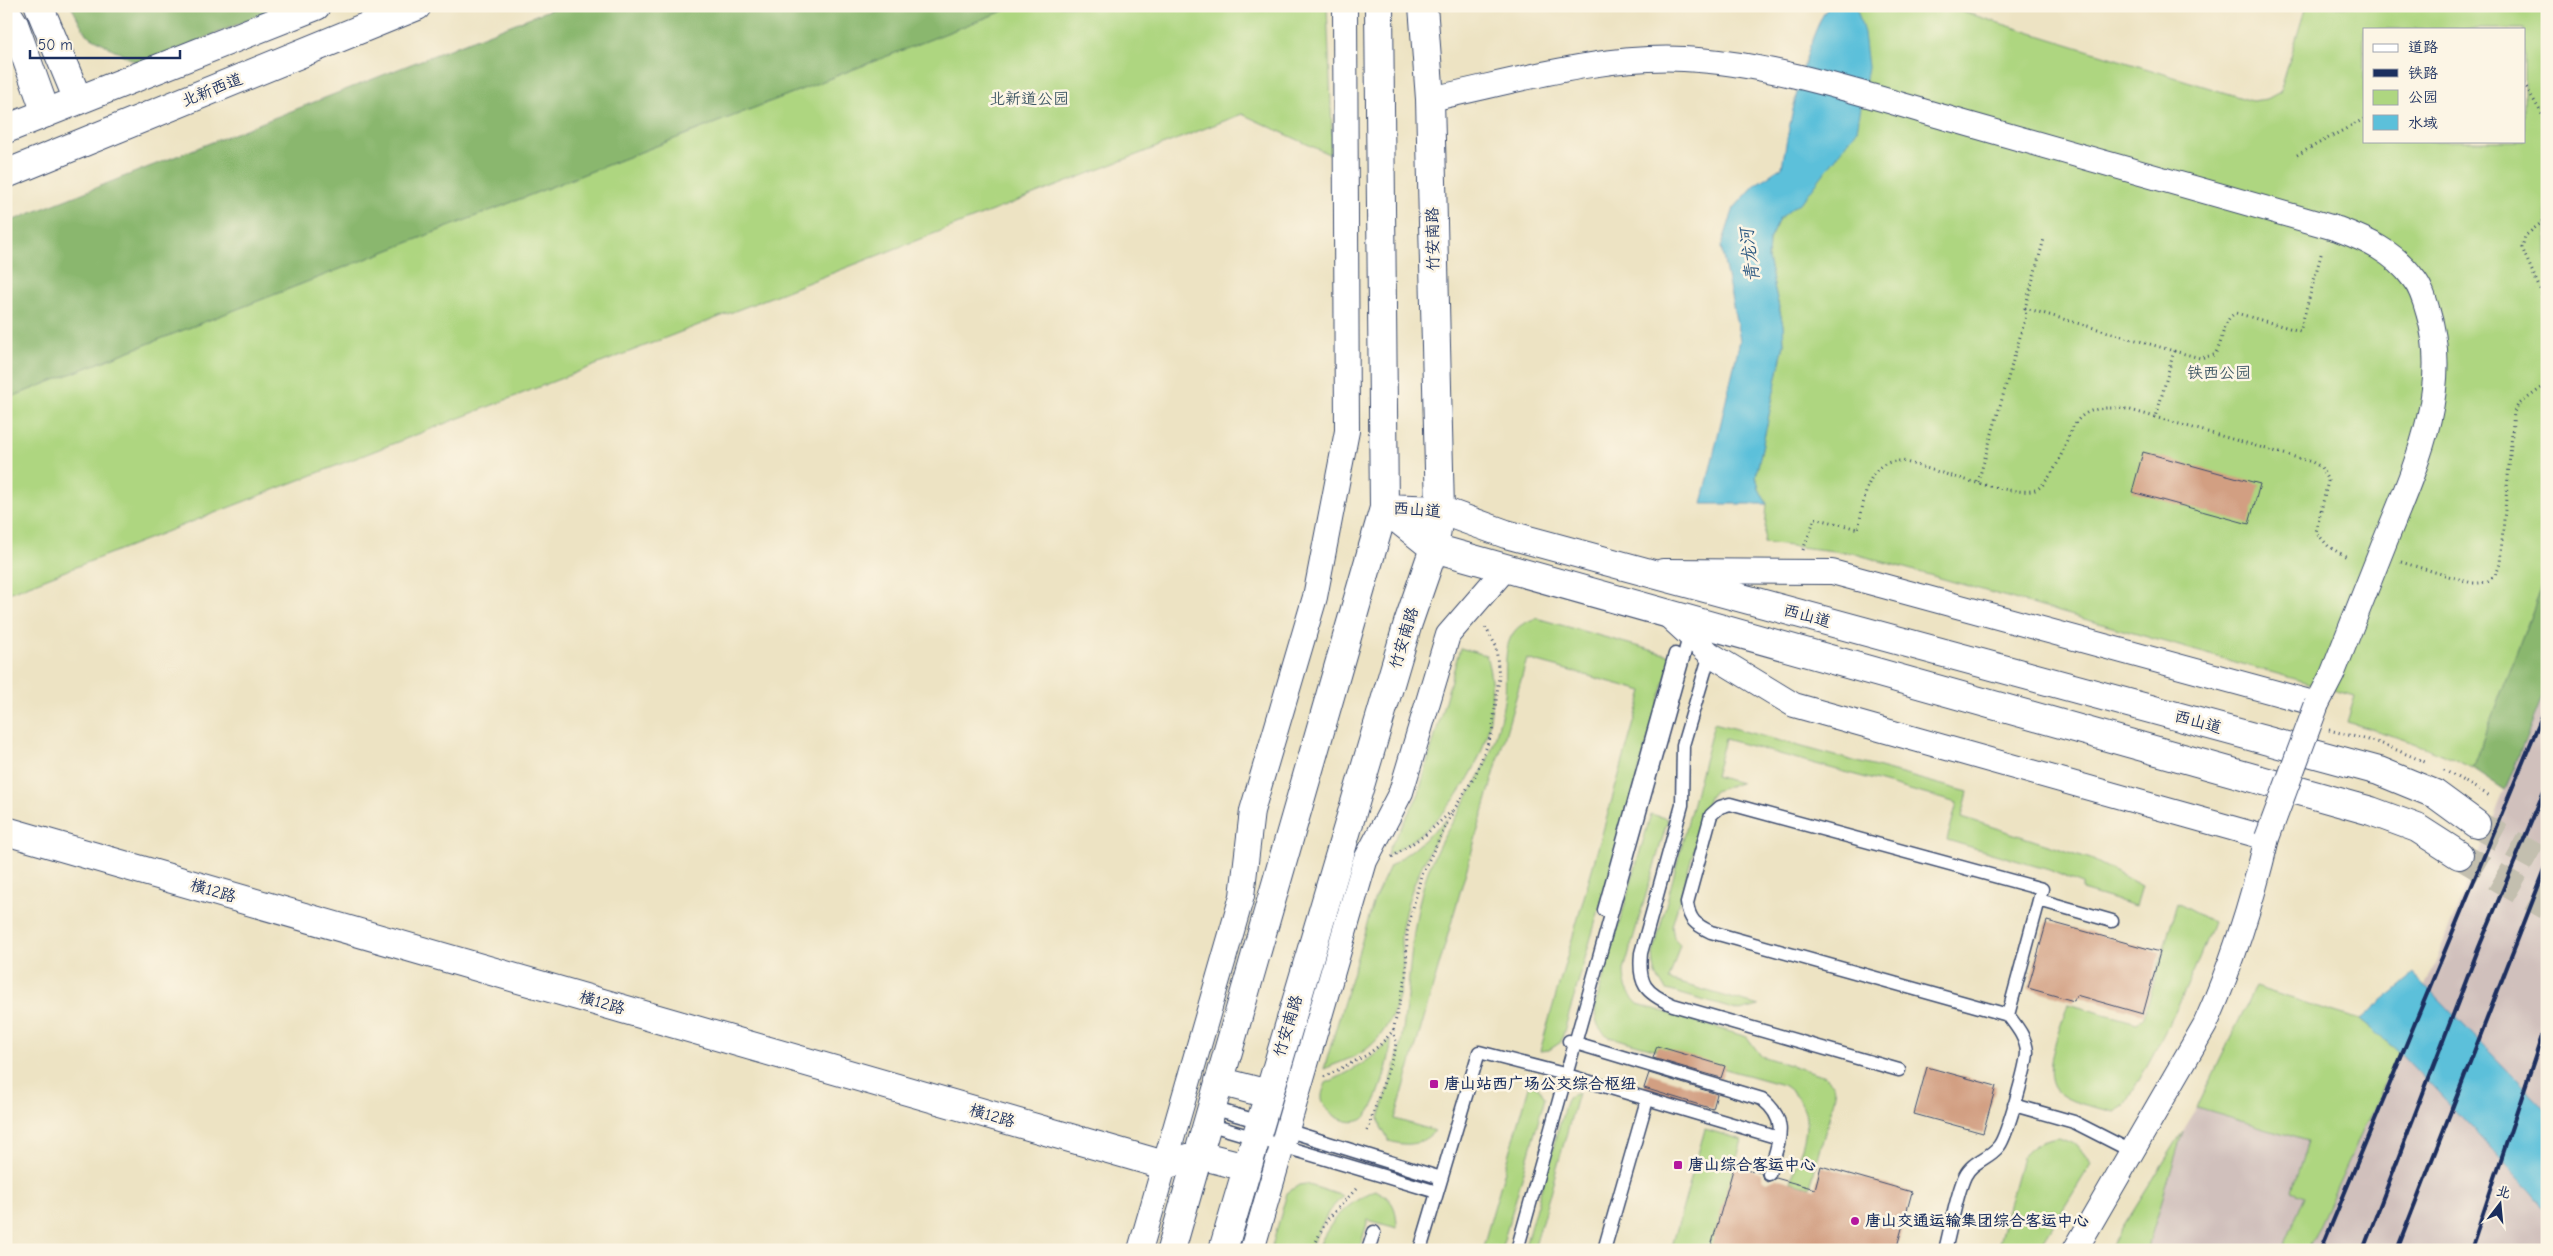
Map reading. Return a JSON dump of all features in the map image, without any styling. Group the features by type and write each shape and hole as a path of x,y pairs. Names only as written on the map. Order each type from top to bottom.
{"main road":[{"path":"39,6 78,100"},
{"path":"6,128 316,6"},
{"name":"北新西道","path":"6,174 417,6"},
{"path":"1171,1250 1384,508 1379,6"},
{"name":"竹安南路","path":"1223,1250 1408,623 1434,548 1440,510 1430,99 1423,6"},
{"path":"6,11 14,24 46,113"},
{"name":"西山道","path":"1384,508 1440,510 1506,534 1639,571 2379,771 2435,794 2476,824"},
{"name":"西山道","path":"1384,508 1434,548 2371,811 2417,828 2459,855"},
{"name":"横12路","path":"6,831 1164,1165"},
{"path":"1219,1081 1268,1094"},
{"path":"1164,1165 1199,1155 1246,1167"}],"street":[{"path":"1140,1250 1242,896 1252,811 1316,597 1347,431 1346,6"},
{"path":"1430,99 1594,64 1641,60 1684,59 1783,74 1893,103 2338,229 2385,251 2397,260 2414,279 2424,299 2434,343 2432,404 2414,468 2332,675 2317,704 2267,838 2257,881 2222,988 2193,1048 2075,1250"},
{"path":"1252,1250 1365,861 1402,792 1448,635 1505,569"},
{"path":"1639,571 1832,572 2317,704"},
{"path":"1664,612 1682,646 1710,654 1794,705 2267,838"}],"lane":[{"path":"1517,1250 1572,1042 1682,646"},
{"path":"1572,1042 1682,646"},
{"path":"1710,654 1683,745 1682,805 1641,953 1639,973 1644,987 1656,998 1673,1005 1899,1070"},
{"path":"1945,1250 1965,1176 1975,1162 1998,1148 2005,1137 2027,1052 2023,1034 2008,1015 1711,932 1697,925 1688,915 1686,904 1711,815 1720,807 1730,804 2042,889 2008,1015"},
{"path":"2039,900 2112,921"},
{"path":"1572,1042 1762,1099 1774,1109 1780,1122 1779,1138 1769,1174"},
{"path":"1420,1250 1479,1052 1564,1074 1779,1138"},
{"path":"1509,1250 1564,1074"},
{"path":"1604,1250 1647,1100"},
{"path":"2014,1105 2074,1122 2133,1152"},
{"path":"1210,1116 1284,1138 1441,1178"},
{"path":"1284,1138 1437,1192"},
{"path":"1368,1250 1374,1232"}],"path":[{"path":"2526,86 2547,123"},
{"path":"2297,155 2363,120"},
{"path":"2547,218 2525,236 2522,248 2547,305"},
{"path":"1978,482 2026,316 2025,308 2044,239"},
{"path":"2025,308 2200,358 2214,355 2218,350 2226,322 2236,313 2300,331 2322,251"},
{"path":"2156,417 2174,351"},
{"path":"2401,562 2482,584 2494,578 2500,564 2514,412 2518,405 2547,384"},
{"path":"1803,550 1815,518 1858,529 1871,478 1877,468 1884,463 1902,461 2011,492 2035,490 2044,483 2060,460 2070,429 2078,419 2093,411 2111,407 2156,417 2312,462 2321,467 2328,481 2316,532 2329,547 2347,557"},
{"path":"1316,1081 1367,1055 1393,1031 1405,984 1407,932 1421,876 1453,811 1484,758 1492,733 1497,706 1499,677 1496,646 1483,624"},
{"path":"1387,860 1425,835 1453,811"},
{"path":"1367,1131 1395,1050 1396,1041 1393,1031"},
{"path":"1312,1250 1326,1222 1356,1189"}],"shaded area":[{"path":"2547,685 2547,1250 2308,1250 2399,1052"},
{"path":"2197,1108 2308,1141 2292,1190 2305,1196 2282,1250 2109,1250"}],"green space":[{"path":"71,6 281,6 141,65 86,34"},
{"path":"559,6 1016,6 6,399 6,223"},
{"name":"北新道公园","path":"1016,6 1327,6 1333,156 1242,114 6,594 6,399"},
{"name":"铁西公园","path":"1855,6 1944,6 2252,101 2267,99 2280,92 2306,6 2547,6 2547,574 2472,768 2411,742 2347,722 2355,696 1852,553 1764,543 1767,504 1759,489 1756,476 1784,344 1783,325 1768,259 1769,240 1779,219 1805,198"},
{"path":"2547,574 2547,685 2505,790 2472,768"},
{"path":"1536,618 1672,656 1561,1042 1549,1050 1540,1051 1643,691 1527,659 1395,1119 1435,1131 1414,1144 1389,1141 1381,1127 1379,1118 1401,1042 1421,895 1434,856 1472,791 1489,757 1501,717 1505,695 1506,654 1510,638 1519,627"},
{"path":"1460,648 1486,655 1491,681 1488,731 1480,755 1469,778 1455,799 1438,818 1415,838 1387,856 1418,796"},
{"path":"1714,723 1968,792 1962,817 2091,859 2142,886 2136,906 2082,890 2082,884 2049,870 1947,840 1957,803 1725,739 1715,776 1741,783 1714,791 1709,797 1672,926 1674,938 1680,944 1669,980 1759,1006 1740,1011 1667,990 1656,974 1653,954"},
{"path":"1651,814 1668,819 1624,970 1627,988 1638,1004 1747,1037 1761,1056 1825,1076 1833,1084 1835,1096 1810,1187 1791,1182 1806,1129 1806,1117 1803,1106 1795,1095 1783,1085 1610,1037 1602,1031 1598,1024 1595,1006"},
{"path":"1447,819 1418,875 1407,904 1401,935 1402,982 1400,994 1391,1018 1378,1039 1369,1047 1355,1056 1324,1069 1374,900 1390,866 1413,849"},
{"path":"2177,903 2213,922 2184,993 2125,1106 2115,1112 2066,1098 2053,1087 2051,1065 2056,1039 2068,1004 2137,1023 2144,1017"},
{"path":"2255,987 2360,1020 2399,1052 2308,1250 2282,1250 2305,1196 2292,1191 2308,1141 2197,1108"},
{"path":"1391,1039 1389,1058 1382,1083 1367,1115 1361,1120 1350,1122 1339,1118 1329,1111 1322,1099 1326,1083 1361,1065"},
{"path":"1530,1083 1539,1088 1545,1098 1501,1250 1482,1250"},
{"path":"1578,1093 1534,1250 1524,1250 1566,1102 1568,1097"},
{"path":"1705,1129 1742,1140 1711,1250 1671,1250"},
{"path":"2183,1131 2147,1250 2109,1250"},
{"path":"2059,1138 2078,1147 2091,1164 2038,1250 1997,1250 2022,1157 2039,1143"},
{"path":"1306,1184 1343,1196 1329,1211 1309,1250 1271,1250 1287,1193 1299,1185"},
{"path":"1375,1190 1386,1197 1393,1205 1397,1228 1368,1220 1359,1250 1317,1250 1322,1239 1340,1214 1355,1201"}],"water":[{"name":"青龙河","path":"1829,6 1856,6 1864,33 1868,67 1857,130 1805,198 1779,219 1769,240 1768,259 1783,325 1784,344 1756,476 1759,489 1767,504 1702,504 1740,340 1721,247 1734,208 1756,184 1782,167 1806,59 1813,37"},
{"path":"2414,974 2547,1111 2547,1211 2531,1191 2399,1052 2360,1020"}],"building":[{"path":"2143,452 2260,484 2249,524 2132,492"},
{"path":"2047,921 2160,952 2143,1014 2076,995 2074,1001 2028,988"},
{"path":"1657,1046 1725,1066 1721,1078 1653,1058"},
{"path":"1927,1067 1996,1086 1983,1133 1914,1114"},
{"path":"1649,1073 1717,1094 1713,1109 1644,1088"},
{"path":"1734,1166 1761,1173 1763,1179 1767,1182 1776,1178 1815,1189 1821,1166 1912,1192 1896,1250 1710,1250"}],"tunnel":[{"path":"2476,824 2547,863"},
{"path":"2459,855 2547,906"}],"railway":[{"path":"2321,1250 2547,704"},
{"path":"2363,1250 2479,947 2547,784"},
{"path":"2397,1250 2547,864"},
{"path":"2471,1250 2547,1021"}],"place":[{"name":"唐山站西广场公交综合枢纽","path":"1434,1084"},
{"name":"唐山综合客运中心","path":"1678,1165"},
{"name":"唐山交通运输集团综合客运中心","path":"1855,1221"}]}
